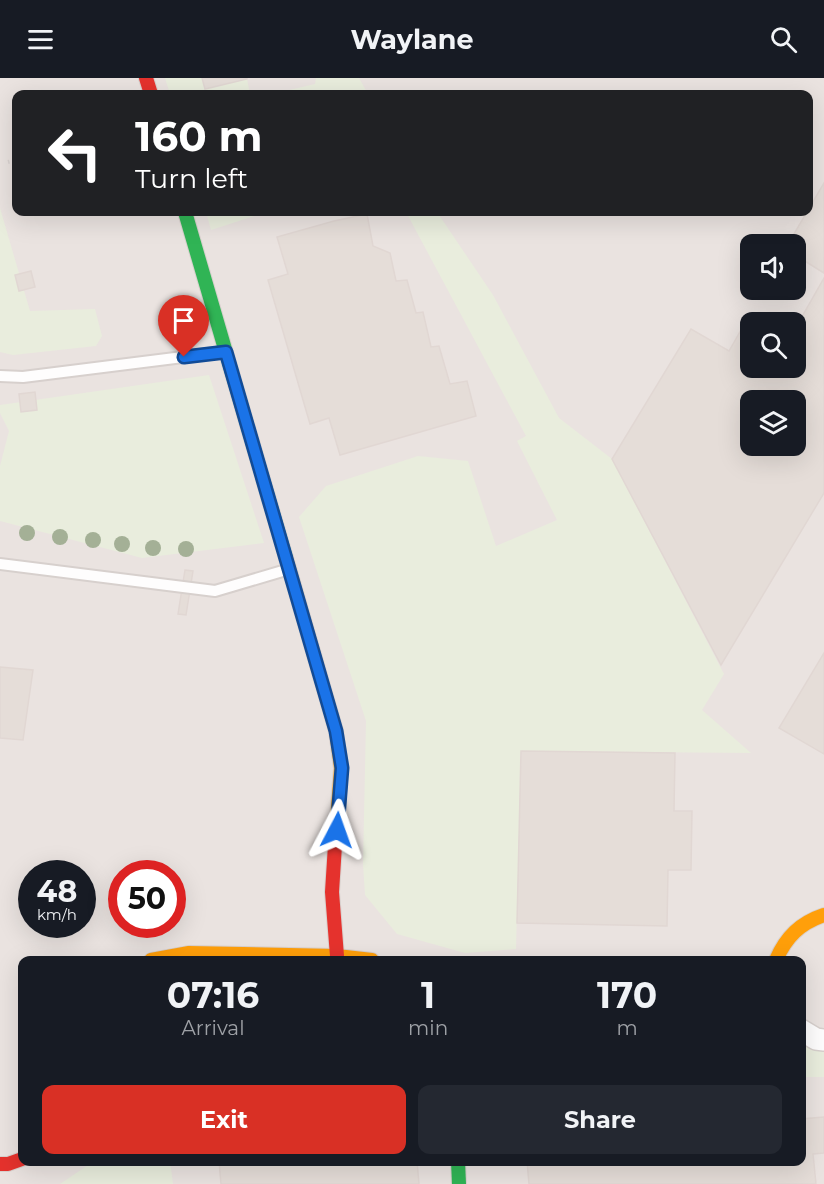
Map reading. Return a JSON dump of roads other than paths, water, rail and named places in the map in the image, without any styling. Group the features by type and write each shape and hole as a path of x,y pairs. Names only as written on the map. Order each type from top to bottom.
{"main road":[{"path":"173,956 189,953 337,956 332,892 342,768 336,731 186,216"},
{"path":"778,956 785,941 798,926 824,915"},
{"path":"0,1164 8,1164 18,1160"},
{"path":"458,1166 459,1184"}],"street":[{"path":"806,1033 816,1039 824,1040"}],"lane":[{"path":"0,376 23,377 226,352"},
{"path":"0,564 215,591 289,569"}]}
